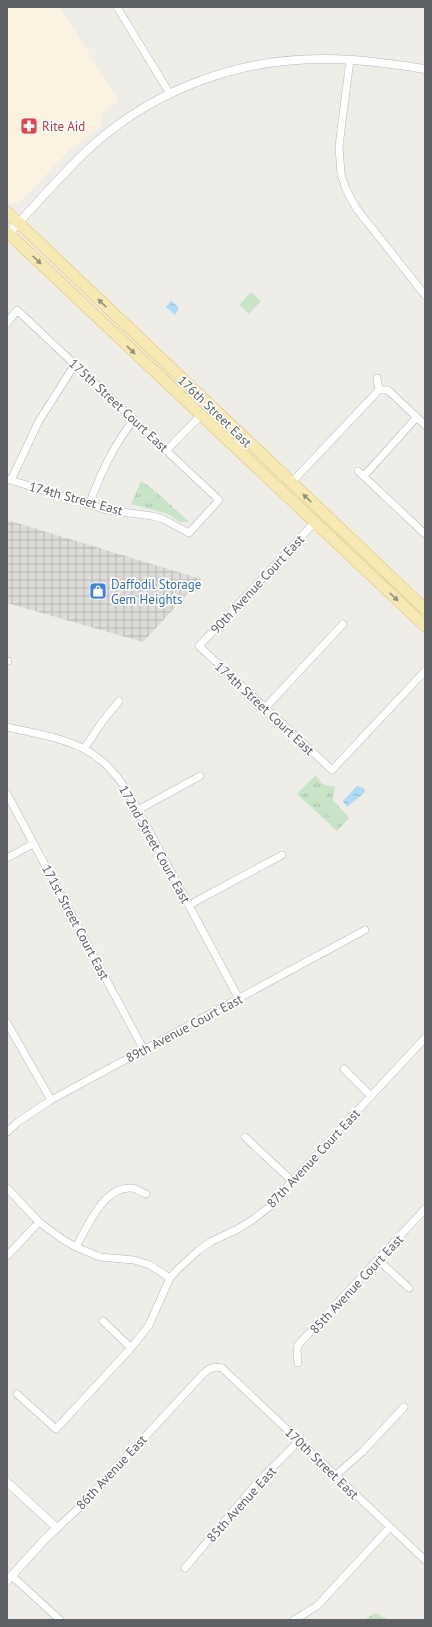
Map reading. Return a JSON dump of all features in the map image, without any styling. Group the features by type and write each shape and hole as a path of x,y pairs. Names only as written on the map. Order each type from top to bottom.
{"main road":[{"name":"176th Street East","path":"7,212 291,483 425,608"},
{"name":"176th Street East","path":"7,234 425,626"},
{"path":"225,438 246,450 284,485 286,486 291,483"},
{"path":"315,522 322,521 380,575 412,596"}],"street":[{"path":"117,7 170,94"},
{"path":"7,234 72,165 117,126 170,94 209,77 247,66 299,60 350,60 425,69"},
{"path":"350,60 339,146 341,174 346,189 356,208 425,295"},
{"name":"175th Street Court East","path":"7,324 17,310 168,450 219,500 189,533"},
{"path":"9,480 39,421 75,364"},
{"path":"377,378 379,390"},
{"path":"291,483 379,390 388,390 425,425"},
{"path":"168,450 200,416"},
{"path":"364,476 417,418"},
{"path":"89,505 107,461 119,439 134,419"},
{"path":"358,471 425,534"},
{"name":"174th Street East","path":"9,480 107,510 152,516 189,533"},
{"name":"90th Avenue Court East","path":"199,646 315,522"},
{"path":"265,708 343,624"},
{"name":"174th Street Court East","path":"199,646 332,770 425,671"},
{"path":"84,749 102,722 119,701"},
{"name":"172nd Street Court East","path":"7,727 58,740 84,749 103,762 115,774 125,787 138,810 239,999"},
{"path":"138,810 200,776"},
{"name":"171st Street Court East","path":"7,794 144,1050"},
{"path":"7,858 33,844"},
{"path":"189,905 282,855"},
{"name":"89th Avenue Court East","path":"7,1132 18,1122 51,1100 365,930"},
{"path":"7,1023 51,1100"},
{"name":"87th Avenue Court East","path":"18,1394 56,1429 131,1348 149,1325 170,1278 178,1269 199,1250 212,1241 252,1221 273,1204 425,1038"},
{"path":"344,1069 371,1096"},
{"path":"245,1137 292,1182"},
{"path":"7,1188 39,1222 62,1239 76,1247 100,1257 134,1260 150,1265 170,1278"},
{"path":"76,1247 102,1204 110,1195 116,1191 130,1188 146,1194"},
{"name":"85th Avenue Court East","path":"298,1362 298,1345 425,1209"},
{"path":"7,1256 39,1222"},
{"path":"378,1260 409,1288"},
{"path":"103,1321 131,1348"},
{"name":"170th Street East","path":"217,1367 222,1368 425,1560"},
{"name":"86th Avenue East","path":"9,1579 46,1538 80,1507 204,1373 211,1368 217,1367"},
{"path":"335,1476 362,1452 404,1407"},
{"name":"85th Avenue East","path":"185,1568 256,1484 299,1441"},
{"path":"7,1482 56,1528"},
{"path":"294,1620 317,1606 390,1527"},
{"path":"9,1579 60,1620"}],"shaded area":[{"path":"7,7 60,7 119,101 102,113 101,126 69,151 20,202 12,204 7,202"},
{"name":"Daffodil Storage Gem Heights","path":"7,520 201,579 143,642 7,603"}],"green space":[{"path":"251,292 261,301 249,314 239,305"},
{"path":"141,481 153,489 189,522 180,522 168,514 131,504"},
{"path":"316,775 323,784 335,786 333,800 349,818 337,831 297,794"},
{"path":"328,801 346,817 339,825 321,808"},
{"path":"375,1613 389,1620 364,1620"}],"water":[{"path":"171,301 179,308 175,315 166,307"},
{"path":"357,786 364,788 365,792 347,807 343,801"}],"place":[{"name":"Rite Aid","path":"29,126"},
{"name":"Daffodil Storage Gem Heights","path":"98,591"}]}
